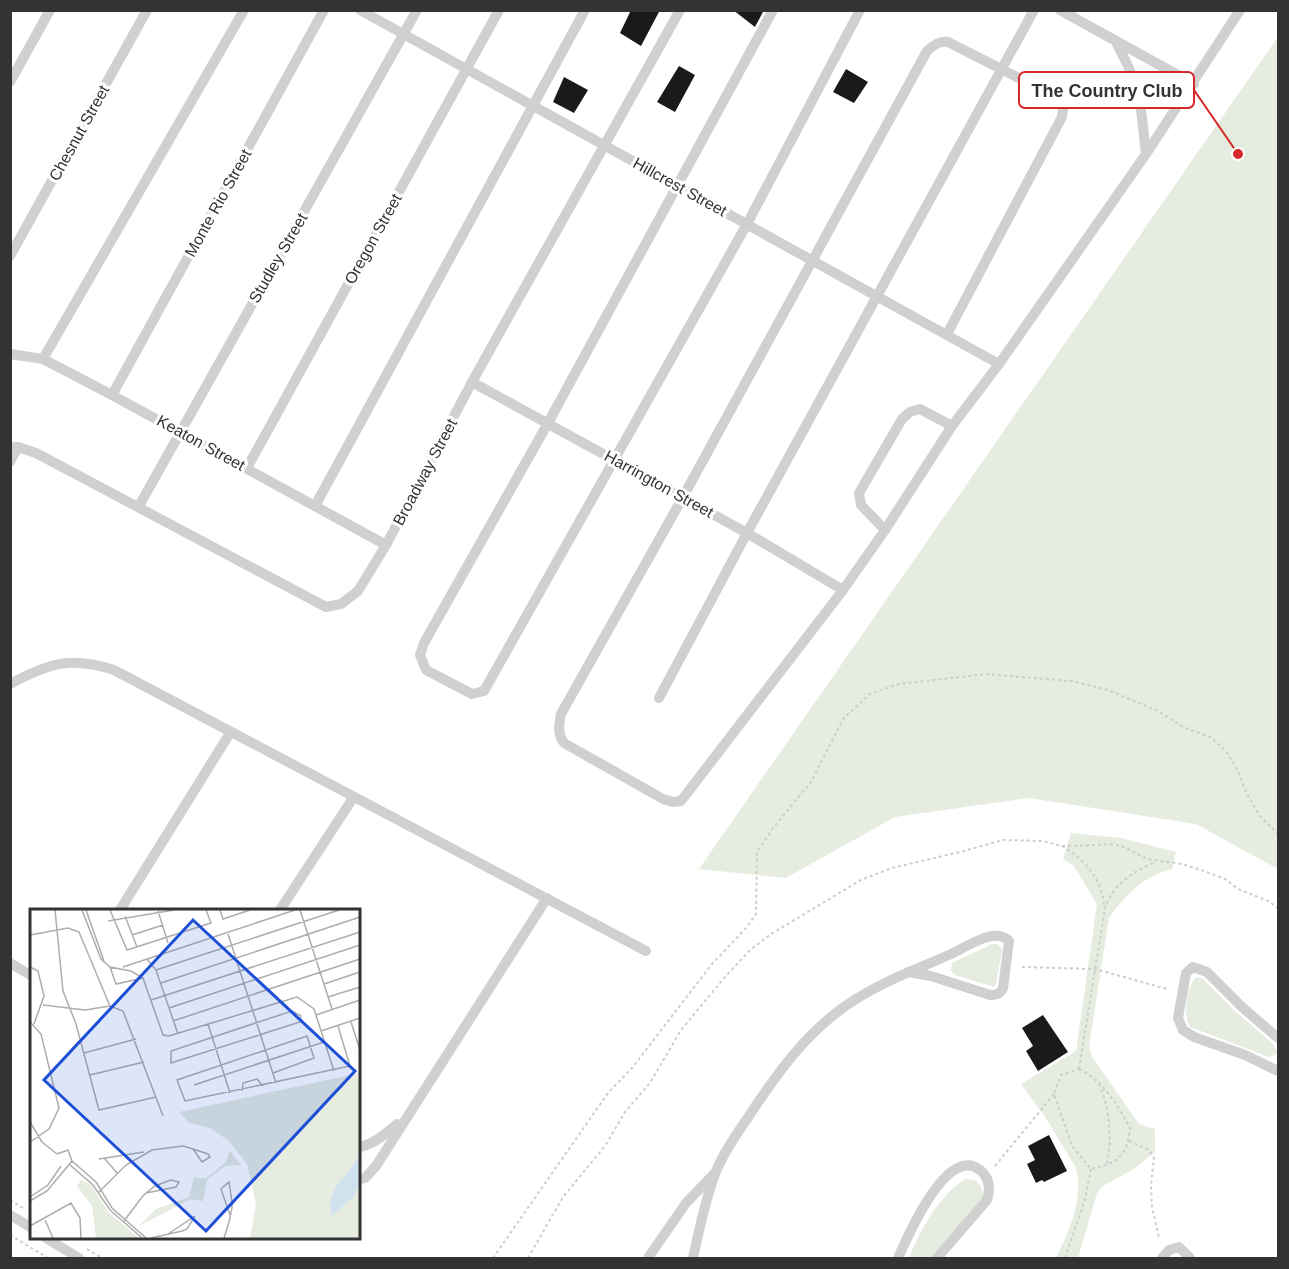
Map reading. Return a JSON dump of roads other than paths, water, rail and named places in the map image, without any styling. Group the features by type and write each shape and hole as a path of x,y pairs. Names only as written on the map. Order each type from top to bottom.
{"street":[{"name":"Chesnut Street","path":"10,256 147,10"},
{"path":"43,359 244,10"},
{"name":"Monte Rio Street","path":"112,395 324,10"},
{"name":"Hillcrest Street","path":"360,10 999,364"},
{"name":"Studley Street","path":"139,506 417,10"},
{"name":"Oregon Street","path":"247,468 499,10"},
{"path":"315,506 585,10"},
{"name":"Broadway Street","path":"14,447 36,453 326,607 341,604 358,591 386,545 472,382 680,10"},
{"path":"773,10 548,423 424,642 420,655 426,670 472,694 484,691 747,224 860,10"},
{"path":"659,698 747,532 1034,10"},
{"path":"1060,10 1117,44 1194,84"},
{"path":"947,334 1062,117 1062,109 1056,97 948,42 938,43 927,51 683,497 561,714 558,729 564,743 663,799 673,802 681,801 843,590 952,426 999,364 1194,84 1240,10"},
{"path":"10,82 49,11"},
{"path":"1117,44 1129,68 1140,100 1146,154"},
{"name":"Keaton Street","path":"10,354 43,359 386,545"},
{"name":"Harrington Street","path":"472,382 747,532 843,590"},
{"path":"885,530 861,505 859,493 902,419 910,412 920,408 952,426"},
{"path":"10,462 14,447"},
{"path":"10,684 37,669 64,662 92,663 114,670 646,951"},
{"path":"121,909 230,733"},
{"path":"281,909 353,798"},
{"path":"360,1179 365,1178 375,1166 547,898"},
{"path":"693,1258 715,1173 768,1087 804,1041 854,1000 887,980 990,936 1000,935 1009,941 1003,988 996,995 931,976 908,972"},
{"path":"10,963 30,975"},
{"path":"1278,1038 1242,1007 1207,972 1193,967 1186,973 1178,1018 1183,1030 1194,1037 1245,1054 1278,1071"},
{"path":"360,1147 365,1147 388,1132 410,1111"},
{"path":"898,1258 908,1235 935,1189 959,1167 966,1165 975,1167 986,1177 989,1193 987,1200 937,1258"},
{"path":"648,1258 686,1203 715,1173"},
{"path":"10,1215 30,1227"},
{"path":"48,1239 79,1258"},
{"path":"1162,1258 1169,1250 1179,1247 1190,1258"}],"place":[{"name":"The Country Club","path":"1238,154"}]}
